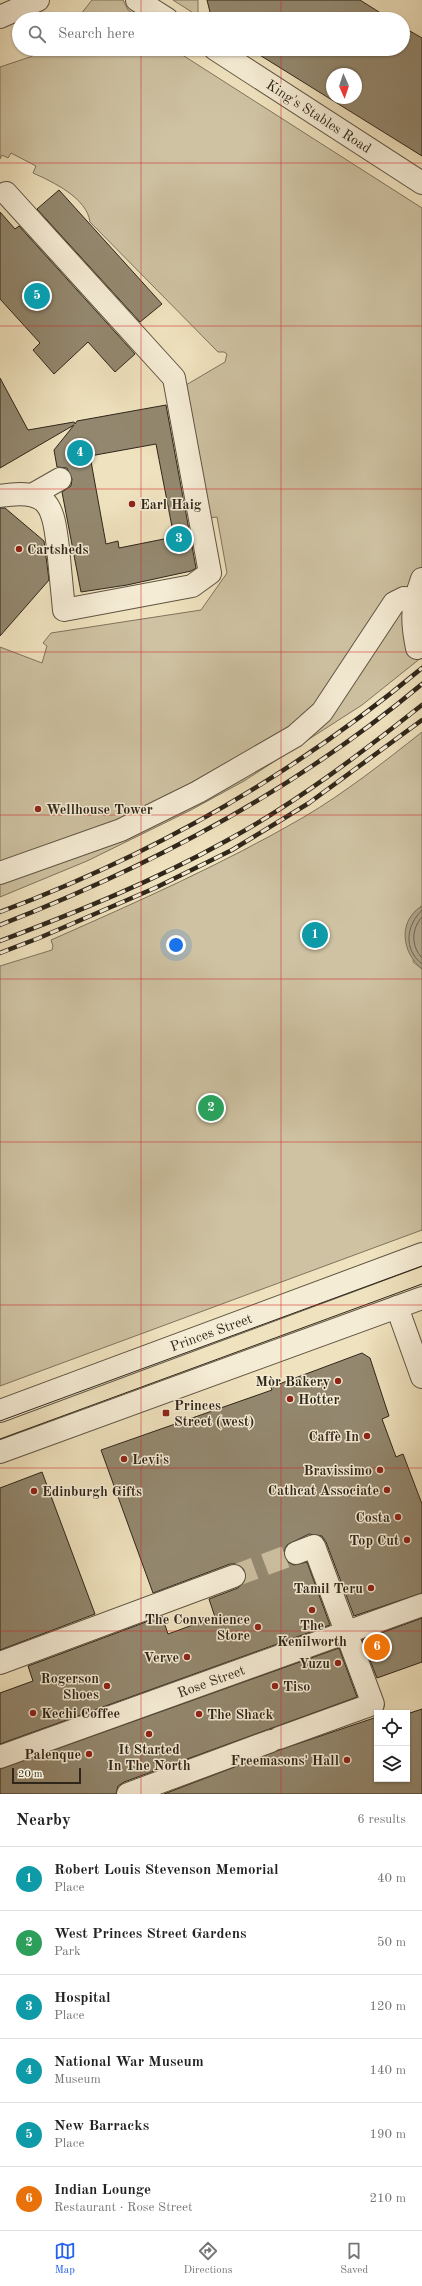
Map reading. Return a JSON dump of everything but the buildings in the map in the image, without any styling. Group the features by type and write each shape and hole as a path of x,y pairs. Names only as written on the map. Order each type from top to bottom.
{"street":[{"path":"14,12 38,0"},
{"path":"137,0 156,12"},
{"path":"0,17 12,13"},
{"name":"King's Stables Road","path":"226,56 422,183"},
{"path":"0,496 32,495 40,498 51,509 56,525 64,610 192,586 210,573 174,378 6,193"},
{"path":"32,495 60,479"},
{"path":"417,648 412,623 418,589"},
{"path":"0,873 121,830 198,792 295,736 322,712 394,603 418,589"},
{"name":"Princes Street","path":"0,1411 422,1254"},
{"path":"0,1452 422,1298"},
{"path":"397,1307 422,1377"},
{"path":"128,1794 373,1704 314,1546 296,1553"},
{"path":"0,1663 234,1576"},
{"name":"Rose Street","path":"0,1757 422,1605"}],"shaded area":[{"path":"92,0 123,0 128,10 131,12 83,12"},
{"path":"173,0 198,0 198,12 192,12"},
{"path":"184,56 422,208 422,657 362,705 244,781 191,810 87,861 0,897 0,647 42,663 47,646 43,643 51,633 201,610 227,573 217,517 208,518 186,385 225,362 227,354 224,352 218,352 90,222 88,213 76,198 59,186 33,173 36,166 11,153 8,158 2,155 0,159 0,67 30,57"},
{"path":"422,732 422,906 420,907 413,962 422,969 422,1230 0,1386 0,966 52,950 53,946 51,940 211,867 304,817 350,787"}],"water":[{"path":"422,906 422,969 410,955 405,937 409,920 414,912"}],"tunnel":[{"path":"234,1576 296,1553"}],"tram line":[{"path":"0,1421 422,1266"},
{"path":"0,1439 422,1284"}],"railway":[{"path":"0,912 113,864 222,808 324,743 374,707 422,668"},
{"path":"0,925 57,902 112,877 167,851 221,822 274,791 325,758 422,684"},
{"path":"0,941 58,919 143,883 226,841 277,811 327,777 422,705"},
{"path":"0,953 39,938 155,888 232,850 309,803 422,720"}],"place":[{"name":"New Barracks","path":"37,296"},
{"name":"National War Museum","path":"80,453"},
{"name":"Earl Haig","path":"132,504"},
{"name":"Hospital","path":"179,539"},
{"name":"Cartsheds","path":"19,549"},
{"name":"Wellhouse Tower","path":"38,809"},
{"name":"Robert Louis Stevenson Memorial","path":"315,935"},
{"name":"West Princes Street Gardens","path":"211,1108"},
{"name":"Mòr Bakery","path":"338,1381"},
{"name":"Hotter","path":"290,1399"},
{"name":"Princes Street (west)","path":"166,1413"},
{"name":"Caffè In","path":"367,1436"},
{"name":"Levi's","path":"124,1459"},
{"name":"Bravissimo","path":"380,1470"},
{"name":"Cathcat Associate","path":"387,1490"},
{"name":"Edinburgh Gifts","path":"34,1491"},
{"name":"Costa","path":"398,1517"},
{"name":"Top Cut","path":"407,1540"},
{"name":"Tamil Teru","path":"371,1588"},
{"name":"The Kenilworth","path":"312,1610"},
{"name":"The Convenience Store","path":"258,1627"},
{"name":"Indian Lounge","path":"377,1647"},
{"name":"Verve","path":"187,1657"},
{"name":"Yuzu","path":"338,1663"},
{"name":"Rogerson Shoes","path":"107,1686"},
{"name":"Tiso","path":"275,1686"},
{"name":"Kechi Coffee","path":"33,1713"},
{"name":"The Shack","path":"199,1714"},
{"name":"It Started In The North","path":"149,1734"},
{"name":"Palenque","path":"89,1754"},
{"name":"Freemasons' Hall","path":"347,1760"}]}
